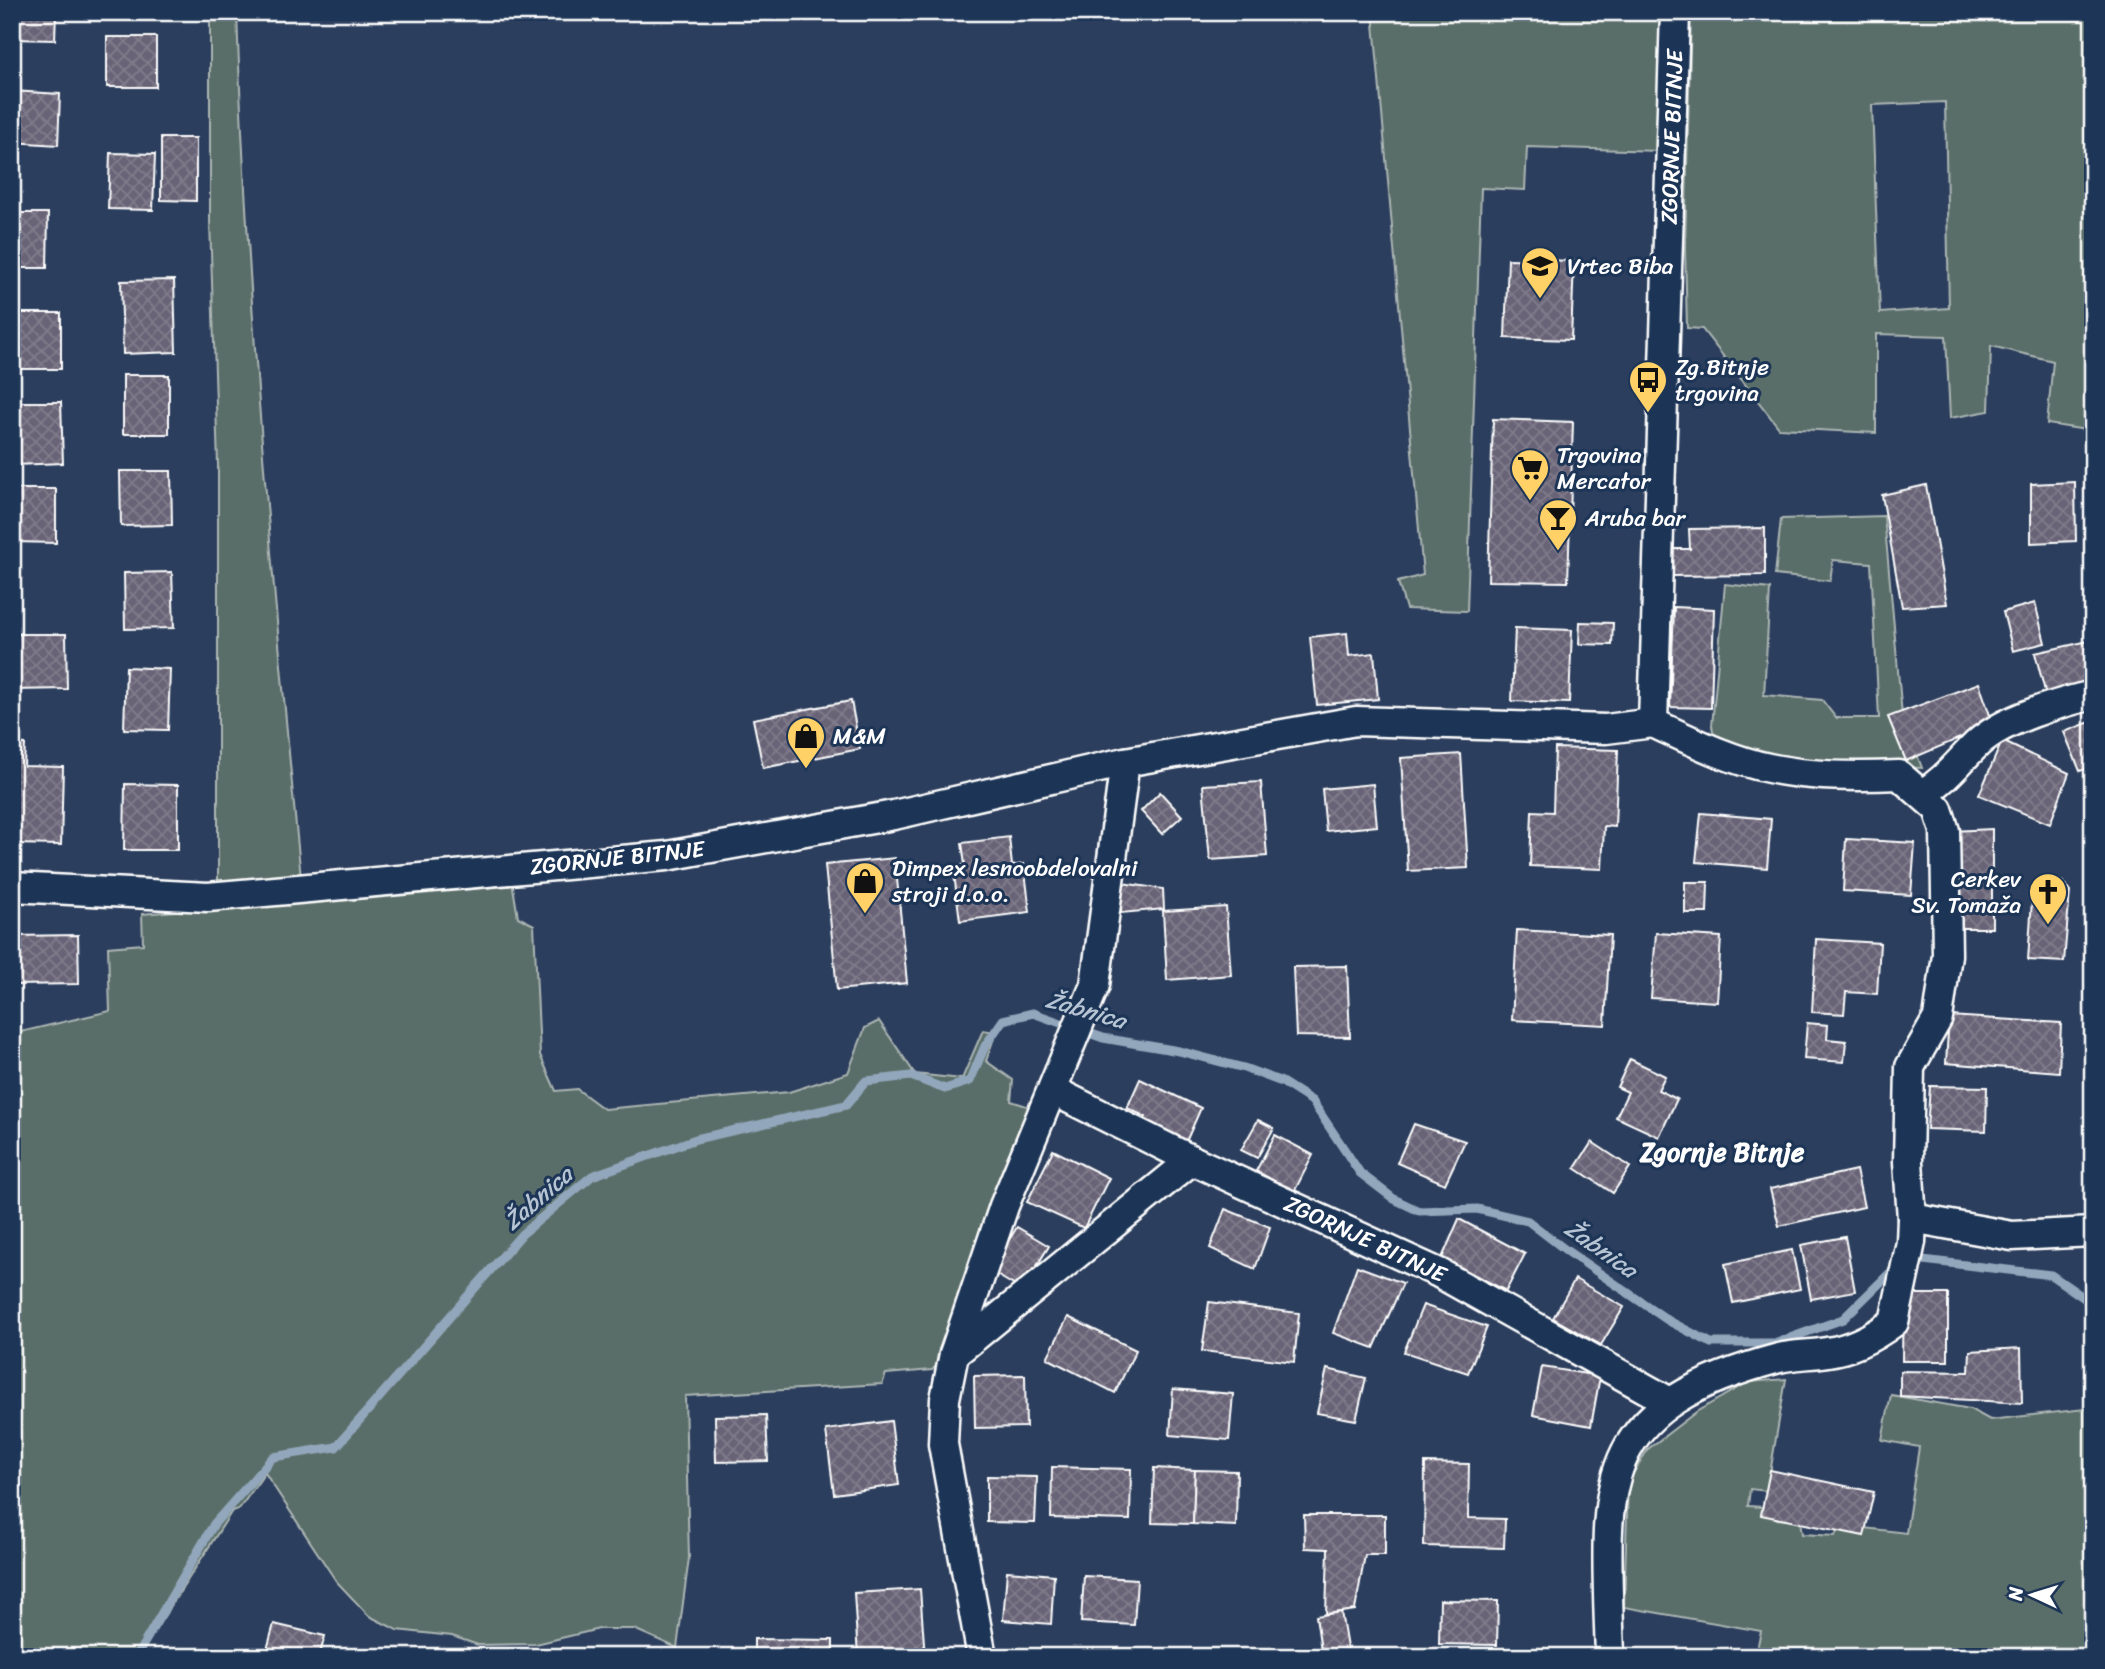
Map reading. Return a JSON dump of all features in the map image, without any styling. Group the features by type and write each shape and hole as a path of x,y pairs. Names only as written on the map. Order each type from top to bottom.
{"street":[{"name":"ZGORNJE BITNJE","path":"1653,723 1675,12"},
{"path":"1923,794 1943,782 1980,741 2046,706 2093,695"},
{"name":"ZGORNJE BITNJE","path":"12,887 208,897 667,856 894,815 1125,762 1356,721 1606,729 1653,723 1744,761 1770,768 1870,777 1899,775 1938,809 1945,831 1947,956 1938,1018 1910,1067 1908,1162 1911,1230 1894,1322 1875,1336 1829,1352 1787,1356 1703,1381 1668,1401 1638,1431 1621,1458 1612,1483 1607,1567 1610,1657"},
{"path":"982,1657 943,1444 945,1399 954,1354 1004,1206 1054,1091 1095,985 1125,762"},
{"name":"ZGORNJE BITNJE","path":"1054,1091 1192,1160 1439,1273 1668,1401"},
{"path":"954,1354 1192,1160"},
{"path":"1911,1230 2011,1236 2093,1232"}],"green space":[{"path":"210,12 237,12 247,229 262,446 301,878 218,886 218,465 210,221"},
{"path":"1373,12 1663,12 1658,151 1527,147 1525,190 1481,188 1467,611 1406,609 1398,582 1423,575"},
{"path":"1691,12 2093,12 2093,431 2047,424 2053,361 1991,346 1989,411 1950,418 1946,336 1876,334 1876,433 1779,428 1702,329 1687,328 1685,248","holes":["1945,102 1949,308 1880,313 1872,105"]},
{"path":"1884,516 1902,715 1922,768 1786,763 1715,741 1712,726 1725,584 1770,589 1764,695 1822,700 1836,718 1879,718 1871,563 1833,560 1830,581 1775,575 1781,519"},
{"path":"512,881 518,917 534,925 540,1055 556,1091 577,1089 604,1109 789,1092 848,1073 865,1028 879,1021 915,1074 962,1079 983,1030 996,1032 986,1061 1013,1080 1011,1101 1036,1109 940,1362 932,1370 886,1374 882,1384 685,1396 689,1558 677,1648 634,1629 599,1629 536,1644 478,1645 452,1636 397,1630 369,1616 336,1581 265,1473 239,1509 232,1511 138,1657 12,1657 12,1108 19,1103 12,1063 12,1034 110,1011 108,947 143,944 142,914"},
{"path":"1786,1379 1767,1491 1750,1489 1748,1506 1777,1508 1777,1519 1800,1521 1802,1534 1835,1536 1839,1525 1906,1533 1919,1447 1882,1440 1891,1395 1970,1409 1990,1420 2093,1408 2093,1657 1795,1657 1785,1648 1757,1649 1761,1631 1624,1607 1628,1482 1648,1449 1696,1412 1748,1382"}],"building":[{"path":"12,12 56,12 55,40 12,39"},
{"path":"107,37 156,37 156,87 107,87"},
{"path":"12,91 60,94 58,145 12,142"},
{"path":"161,138 196,138 196,201 161,200"},
{"path":"110,153 155,154 153,210 108,209"},
{"path":"12,213 48,213 47,268 12,268"},
{"name":"Vrtec Biba","path":"1508,259 1574,261 1571,340 1505,338"},
{"path":"174,280 176,352 123,354 121,281"},
{"path":"14,313 61,313 61,369 14,369"},
{"path":"123,375 169,375 169,434 123,434"},
{"path":"15,402 61,402 63,463 15,465"},
{"name":"Trgovina Mercator","path":"1493,419 1573,422 1568,582 1488,581"},
{"path":"120,471 171,471 172,525 121,526"},
{"path":"2075,482 2076,541 2031,543 2031,484"},
{"path":"1926,485 1947,604 1902,607 1882,495"},
{"path":"14,489 56,489 56,543 14,542"},
{"path":"1765,528 1765,575 1671,576 1671,549 1690,549 1689,529"},
{"path":"172,572 174,628 125,629 124,573"},
{"path":"2035,603 2045,643 2013,651 2003,612"},
{"path":"1674,607 1714,609 1711,708 1670,707"},
{"path":"1580,622 1613,623 1612,645 1579,644"},
{"path":"1515,628 1572,630 1569,703 1512,701"},
{"path":"1347,633 1349,656 1374,653 1378,699 1317,705 1310,637"},
{"path":"12,634 66,634 67,689 12,690"},
{"path":"2093,640 2093,687 2047,699 2035,653"},
{"path":"126,667 170,669 168,730 124,729"},
{"path":"1979,683 1993,724 1906,761 1888,717"},
{"path":"851,701 860,749 763,768 753,719"},
{"path":"2093,721 2093,766 2080,771 2064,732"},
{"path":"2002,741 2069,773 2050,824 1979,795"},
{"path":"12,743 25,744 24,766 63,767 61,845 12,844"},
{"path":"1555,748 1618,750 1615,827 1604,826 1602,869 1530,866 1532,811 1553,812"},
{"path":"1461,754 1468,868 1408,871 1401,758"},
{"path":"1261,782 1267,856 1210,860 1203,785"},
{"path":"125,784 178,785 178,850 124,850"},
{"path":"1373,784 1377,826 1326,831 1322,789"},
{"path":"1160,792 1182,816 1162,834 1141,811"},
{"path":"1701,813 1771,819 1767,868 1696,862"},
{"path":"1992,829 1992,928 1954,928 1952,831"},
{"path":"1009,837 1012,866 1024,864 1030,912 960,921 953,866 965,865 962,843"},
{"path":"1846,839 1915,843 1911,895 1843,891"},
{"path":"895,858 907,983 837,990 825,865"},
{"name":"Cerkev Sv. Tomaža","path":"2052,878 2063,882 2070,891 2064,962 2028,960 2033,885"},
{"path":"1685,882 1708,882 1707,913 1685,913"},
{"path":"1122,883 1163,889 1164,909 1121,913"},
{"path":"1226,907 1231,975 1167,980 1163,911"},
{"path":"1517,930 1610,935 1605,1025 1512,1020"},
{"path":"1656,933 1721,937 1717,1002 1651,998"},
{"path":"78,935 79,984 12,985 12,936"},
{"path":"1816,939 1880,943 1877,994 1846,992 1844,1014 1812,1012"},
{"path":"1347,966 1350,1037 1296,1036 1293,967"},
{"path":"1949,1016 2061,1023 2059,1072 1946,1063"},
{"path":"1807,1023 1828,1025 1827,1039 1846,1041 1844,1062 1804,1059"},
{"path":"1630,1059 1665,1076 1658,1090 1677,1099 1659,1137 1616,1117 1628,1092 1617,1087"},
{"path":"1140,1079 1201,1108 1185,1144 1142,1124 1146,1117 1127,1108"},
{"path":"1930,1086 1987,1087 1986,1131 1927,1129"},
{"path":"1258,1120 1274,1128 1257,1158 1241,1150"},
{"path":"1414,1124 1465,1141 1445,1184 1397,1163"},
{"path":"1275,1135 1313,1155 1294,1192 1256,1171"},
{"path":"1592,1142 1630,1167 1613,1193 1575,1168"},
{"path":"1053,1150 1109,1178 1084,1228 1027,1202"},
{"path":"1856,1170 1864,1207 1779,1226 1770,1189"},
{"path":"1225,1209 1270,1227 1255,1269 1210,1248"},
{"path":"1459,1219 1525,1254 1506,1291 1442,1258"},
{"path":"1017,1227 1049,1246 1022,1290 990,1271"},
{"path":"1845,1237 1855,1291 1811,1299 1801,1245"},
{"path":"1792,1250 1800,1289 1733,1303 1725,1264"},
{"path":"1357,1266 1403,1283 1374,1348 1333,1333"},
{"path":"1575,1279 1624,1307 1601,1345 1553,1318"},
{"path":"1903,1294 1948,1294 1948,1361 1902,1361"},
{"path":"1209,1302 1299,1313 1294,1362 1202,1351"},
{"path":"1423,1305 1487,1327 1468,1373 1404,1352"},
{"path":"1068,1317 1136,1350 1115,1393 1047,1358"},
{"path":"2021,1348 2022,1403 1900,1396 1900,1371 1969,1372 1970,1351"},
{"path":"1542,1367 1600,1376 1591,1426 1533,1415"},
{"path":"1327,1369 1366,1378 1356,1420 1317,1413"},
{"path":"1025,1375 1026,1427 975,1428 974,1376"},
{"path":"1173,1389 1233,1394 1229,1440 1170,1435"},
{"path":"766,1415 768,1461 716,1462 715,1416"},
{"path":"891,1421 899,1485 834,1494 826,1430"},
{"path":"1425,1463 1469,1464 1468,1518 1505,1519 1504,1548 1424,1546"},
{"path":"1052,1467 1131,1469 1130,1520 1051,1518"},
{"path":"1154,1468 1195,1470 1193,1524 1152,1523"},
{"path":"1195,1470 1237,1471 1236,1526 1193,1524"},
{"path":"1770,1470 1874,1492 1864,1536 1761,1515"},
{"path":"987,1476 1037,1477 1035,1523 987,1522"},
{"path":"1304,1515 1385,1515 1385,1555 1365,1555 1355,1610 1326,1614 1328,1549 1305,1548"},
{"path":"1007,1571 1054,1575 1051,1624 1003,1620"},
{"path":"1084,1576 1137,1579 1134,1625 1081,1622"},
{"path":"920,1589 925,1657 858,1657 854,1593"},
{"path":"1440,1600 1498,1601 1497,1645 1439,1644"},
{"path":"1341,1612 1348,1654 1365,1652 1366,1657 1322,1657 1316,1616"},
{"path":"274,1624 325,1636 319,1657 265,1657"},
{"path":"754,1639 833,1640 833,1657 754,1657"}],"waterway":[{"name":"Žabnica","path":"136,1657 214,1524 273,1457 336,1447 522,1234 592,1176 696,1139 846,1105 866,1081 911,1076 945,1089 970,1081 985,1046 1003,1020 1033,1013 1103,1038 1179,1051 1244,1068 1282,1082 1312,1101 1360,1173 1394,1199 1419,1211 1477,1209 1528,1221 1669,1321 1711,1343 1776,1343 1843,1319 1895,1268 1923,1260 2051,1275 2093,1304"}],"place":[{"name":"Vrtec Biba","path":"1540,300"},
{"name":"Zg.Bitnje trgovina","path":"1648,414"},
{"name":"Trgovina Mercator","path":"1530,502"},
{"name":"Aruba bar","path":"1558,552"},
{"name":"M&M","path":"806,770"},
{"name":"Dimpex lesnoobdelovalni stroji d.o.o.","path":"865,915"},
{"name":"Cerkev Sv. Tomaža","path":"2048,926"}],"district":[{"name":"Zgornje Bitnje","path":"1722,1152"}]}
